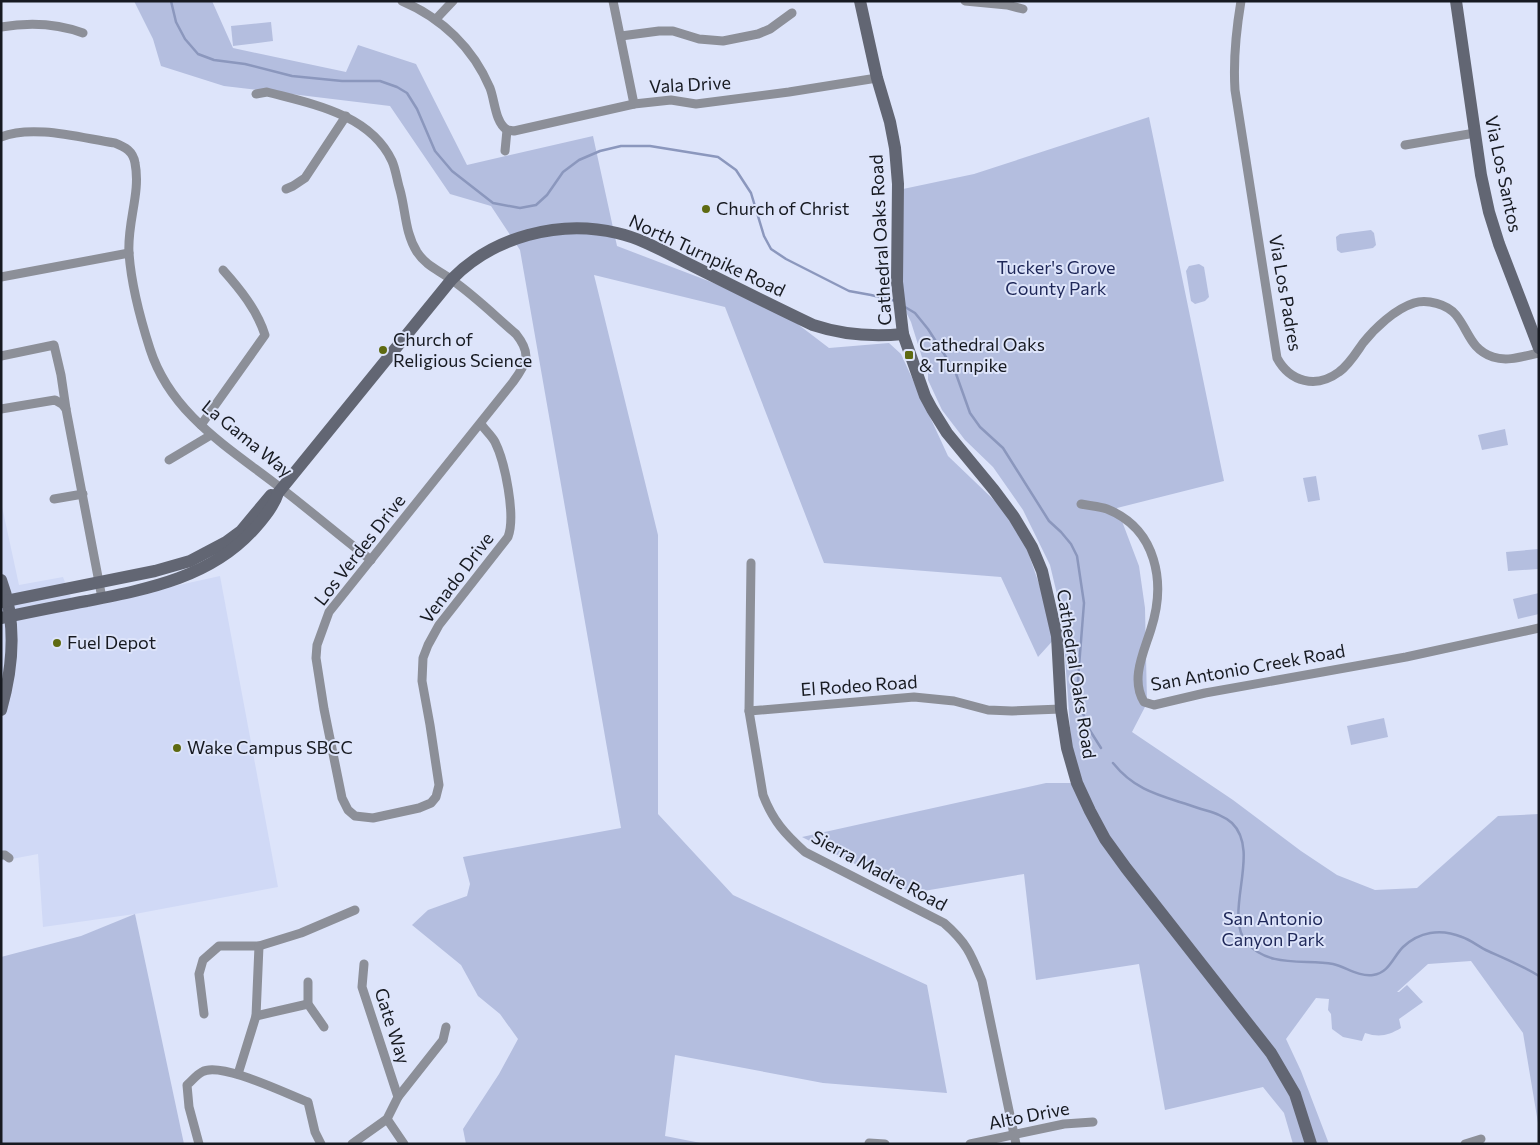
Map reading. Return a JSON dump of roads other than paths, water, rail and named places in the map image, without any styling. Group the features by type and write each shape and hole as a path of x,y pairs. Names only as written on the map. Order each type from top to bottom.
{"main road":[{"name":"Cathedral Oaks Road","path":"860,1 895,148 898,184 897,282 903,334 925,396 932,409 947,433 1014,517 1032,547 1042,571 1057,636 1061,709 1067,748 1077,783 1105,840 1271,1053 1295,1094 1311,1144"},
{"name":"Via Los Santos","path":"1456,1 1474,133 1489,212 1499,244 1539,348"},
{"name":"North Turnpike Road","path":"6,617 102,598 177,579 199,571 214,562 246,538 271,508 280,491 460,270 487,252 538,232 593,228 616,232 640,240 813,325 833,331 866,336 903,334"},
{"name":"North Turnpike Road","path":"4,601 100,583 172,567 190,561 209,552 240,531 270,496 280,491"},
{"path":"1,580 6,617 12,636 10,674 1,710"}],"street":[{"path":"402,1 436,19 458,39 480,67 490,90 499,122 507,130 505,151"},
{"path":"436,19 453,1"},
{"path":"613,1 634,104"},
{"path":"965,1 1007,5 1023,9"},
{"name":"Via Los Padres","path":"1241,1 1234,43 1235,90 1278,358 1282,368 1300,380 1326,379 1339,372 1370,336 1403,308 1415,303 1429,302 1442,305 1453,312 1471,341 1485,353 1505,359 1539,353"},
{"path":"621,36 673,31 699,39 723,41 764,32 792,13"},
{"path":"1,26 44,23 83,33"},
{"name":"Vala Drive","path":"507,130 514,131 634,104 671,100 696,104 877,78"},
{"path":"256,94 267,92 346,116 362,126 392,162 401,193 406,228 416,250 433,269 452,279"},
{"path":"286,189 304,178 346,116"},
{"name":"La Gama Way","path":"1,137 22,131 37,131 115,143 124,146 131,153 135,161 137,182 130,230 130,253 137,295 150,349 164,381 180,405 211,435 280,491 371,560"},
{"path":"1405,145 1474,133"},
{"path":"1,277 130,253"},
{"path":"201,426 265,335 242,292 223,270"},
{"name":"Los Verdes Drive","path":"342,798 316,658 316,645 329,612 481,424 525,365 527,354 524,343 452,279"},
{"path":"1,356 54,345 62,375 66,409 102,598"},
{"path":"1,409 55,400 66,409"},
{"name":"Venado Drive","path":"342,798 348,810 355,816 373,818 419,808 430,803 436,797 439,785 422,681 423,658 439,625 508,537 511,529 511,513 504,468 495,441 481,424"},
{"path":"169,460 211,435"},
{"path":"54,499 82,494"},
{"name":"San Antonio Creek Road","path":"1081,504 1107,509 1128,520 1141,534 1149,547 1158,574 1156,608 1138,670 1139,686 1144,702 1154,705 1406,657 1539,628"},
{"name":"Sierra Madre Road","path":"750,563 749,711 763,795 775,822 786,836 805,852 944,924 959,936 967,947 982,981 1015,1140"},
{"name":"El Rodeo Road","path":"749,711 914,696 954,701 988,710 1061,709"},
{"path":"204,1014 199,974 203,960 219,946 259,946 301,933 354,910"},
{"path":"238,1074 256,1016 259,946"},
{"name":"Gate Way","path":"364,964 362,987 398,1097"},
{"path":"308,982 308,1004 324,1027"},
{"path":"256,1016 308,1004"},
{"path":"352,1144 387,1119 398,1097 443,1040 446,1027"},
{"path":"199,1144 189,1107 187,1085 202,1071 217,1069 238,1074 308,1102 315,1132 322,1144"},
{"path":"387,1119 404,1144"},
{"name":"Alto Drive","path":"970,1144 1015,1140 1064,1124 1093,1122"},
{"path":"1466,1144 1481,1139"},
{"path":"870,1143 885,1144"}],"waterway":[{"path":"171,1 176,22 185,39 198,54 214,60 245,64 292,76 342,81 380,81 407,93 417,109 435,151 452,171 493,203 520,208 536,205 547,195 563,172 579,160 600,151 621,146 650,146 718,157 736,170 751,193 764,236 771,249 786,259 849,291 896,301"},
{"path":"905,307 915,313 928,329 955,371 970,413 980,427 1003,448 1049,521 1071,544 1077,556 1084,603 1078,679 1079,703 1089,729 1101,748"},
{"path":"1113,763 1122,773 1141,787 1224,817 1232,823 1240,835 1243,850 1238,917 1240,931 1247,943 1256,951 1276,959 1333,964 1358,973 1373,975 1387,968 1409,942 1423,935 1438,932 1454,934 1465,938 1539,976"}],"place":[{"name":"Church of Christ","path":"706,209"},
{"name":"Church of Religious Science","path":"383,350"},
{"name":"Cathedral Oaks & Turnpike","path":"909,355"},
{"name":"Fuel Depot","path":"57,643"},
{"name":"Wake Campus SBCC","path":"177,748"}],"park label":[{"name":"Tucker's Grove County Park","path":"1056,278"},
{"name":"San Antonio Canyon Park","path":"1273,930"}]}
